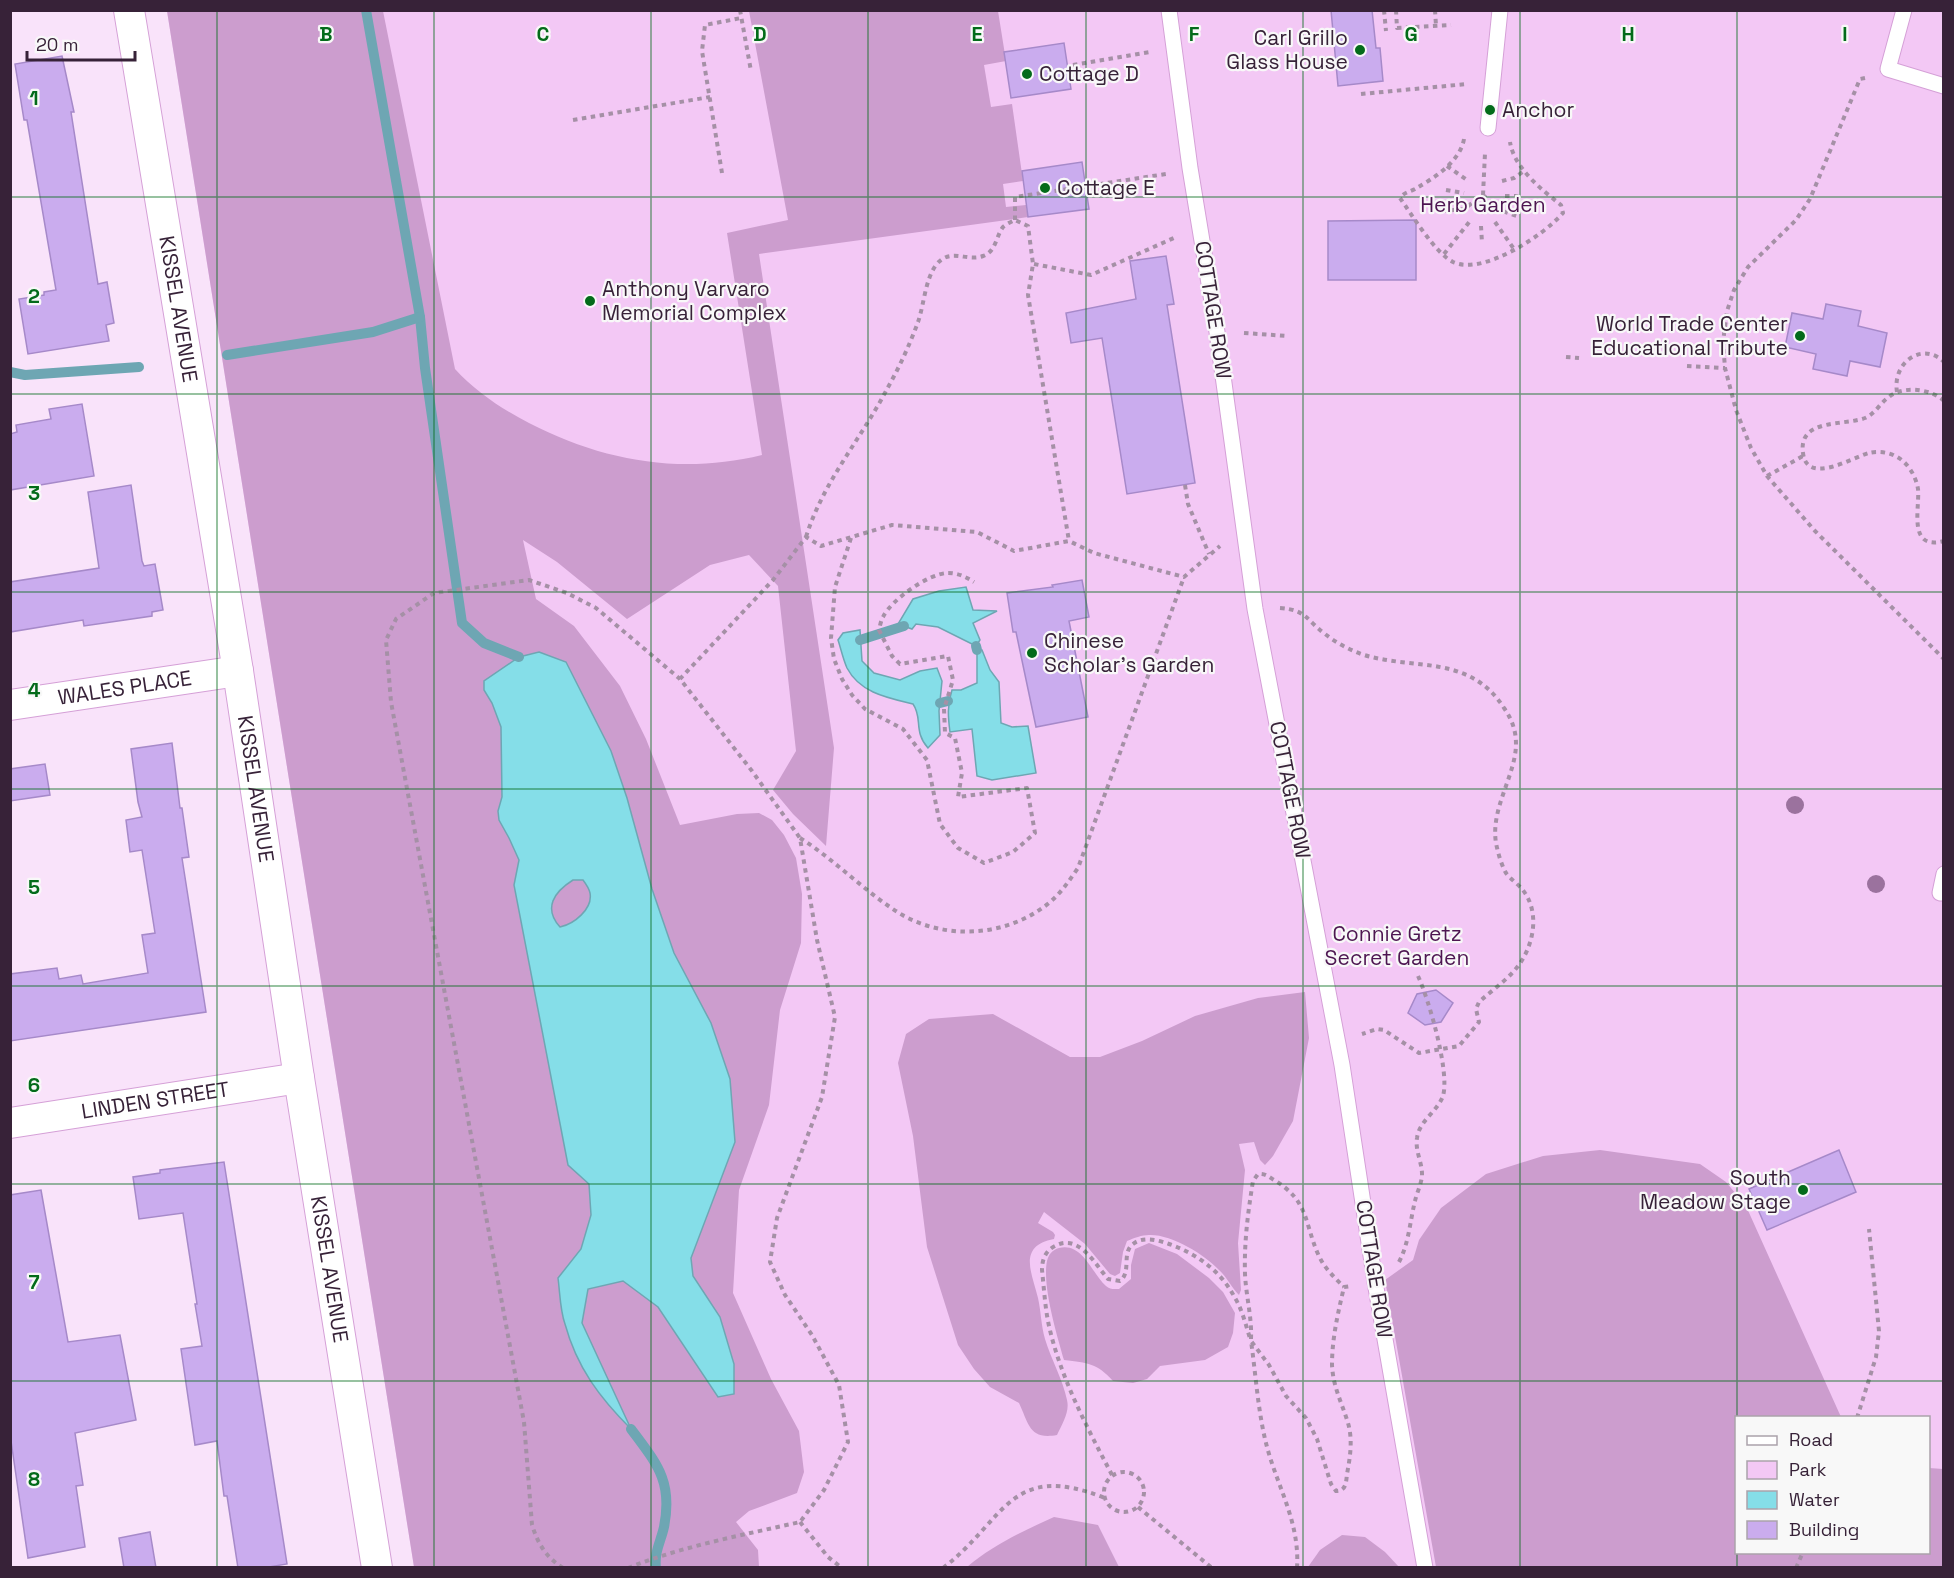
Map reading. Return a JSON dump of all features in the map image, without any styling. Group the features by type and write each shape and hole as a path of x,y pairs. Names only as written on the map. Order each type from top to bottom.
{"street":[{"name":"KISSEL AVENUE","path":"129,10 238,671 299,1078 377,1568"},
{"name":"WALES PLACE","path":"10,705 238,671"},
{"name":"LINDEN STREET","path":"10,1123 299,1078"}],"lane":[{"name":"COTTAGE ROW","path":"1169,10 1255,609 1337,1040 1375,1282 1425,1568"},
{"path":"1488,128 1500,10"},
{"path":"1904,10 1888,69 1944,86"},
{"path":"1944,874 1940,893 1944,893"}],"path":[{"path":"740,10 750,71"},
{"path":"1384,10 1386,31"},
{"path":"1396,10 1397,28 1451,25"},
{"path":"1435,10 1436,26"},
{"path":"722,173 702,51 705,25 741,18"},
{"path":"1073,65 1155,52"},
{"path":"1888,69 1860,79 1810,199 1796,220 1748,267 1734,290 1727,311 1723,342 1725,368 1736,410 1750,448 1767,476 1815,531 1944,659"},
{"path":"1361,94 1469,84"},
{"path":"573,120 710,98"},
{"path":"1464,138 1460,150 1447,166 1400,197 1423,230 1444,254 1455,263 1471,265 1515,249 1532,240 1563,211 1561,205 1524,171 1512,150 1510,140"},
{"path":"1483,195 1485,150"},
{"path":"1447,166 1467,180"},
{"path":"1015,220 1015,197 1190,168"},
{"path":"1502,182 1515,178 1524,171"},
{"path":"1446,190 1464,193"},
{"path":"1442,211 1464,209 1483,195"},
{"path":"1483,195 1502,211 1520,217"},
{"path":"1504,196 1522,196"},
{"path":"1015,220 1028,226 1033,264 1028,295 1069,541"},
{"path":"680,679 773,580 806,537 813,514 834,474 887,389 918,322 936,265 952,255 983,256 992,251 1004,226 1015,220"},
{"path":"1444,254 1470,221"},
{"path":"1496,222 1515,249"},
{"path":"1481,226 1482,243"},
{"path":"1033,264 1091,275 1182,234"},
{"path":"1217,332 1288,336"},
{"path":"1897,392 1897,375 1901,365 1909,358 1929,354 1939,357 1944,362"},
{"path":"1566,357 1579,358"},
{"path":"1687,366 1725,368"},
{"path":"1944,401 1938,395 1929,392 1897,392 1889,396 1875,411 1863,419 1824,425 1810,430 1803,441 1803,456 1812,467 1836,467 1871,452 1896,456 1907,464 1918,488 1917,528 1922,537 1930,542 1944,541"},
{"path":"1767,476 1803,456"},
{"path":"1944,469 1944,483"},
{"path":"1185,485 1188,504 1209,554"},
{"path":"806,537 821,546 892,525 978,532 1014,551 1069,541 1094,553 1185,577"},
{"path":"852,537 835,587 831,638 834,659 842,679 865,709 903,729 927,760 940,824 958,848 984,863 1013,852 1035,833 1027,788 958,797 962,773 955,738 945,733 944,710 952,680 948,656 900,664 892,656 879,630 883,616 895,602 911,589 931,578 946,573 961,575 974,582"},
{"path":"563,1568 544,1552 536,1539 532,1525 524,1422 391,702 386,640 396,619 434,593 530,580 567,593 596,608 680,679 752,771 800,838 825,854 898,913 941,930 987,931 1030,916 1049,903 1078,868 1185,577 1218,546 1245,544"},
{"path":"1255,609 1297,611 1306,615 1326,635 1361,653 1443,667 1467,674 1483,684 1501,702 1515,730 1515,758 1497,816 1496,840 1506,873 1525,894 1531,907 1534,925 1526,954 1513,972 1479,1002 1476,1009 1479,1022 1459,1046 1419,1053 1384,1030 1377,1029 1337,1040"},
{"path":"628,1568 647,1560 800,1522 824,1490 848,1442 839,1385 812,1335 785,1295 771,1262 777,1218 822,1097 835,1017 817,939 800,838"},
{"path":"1344,1287 1375,1282 1399,1263 1405,1251 1422,1178 1417,1137 1420,1127 1440,1102 1443,1094 1440,1050 1425,992 1418,976"},
{"path":"1258,1174 1265,1175 1282,1185 1297,1198 1307,1217 1318,1254 1327,1269 1344,1287 1332,1347 1334,1385 1349,1425 1352,1441 1345,1488 1336,1491 1331,1484 1317,1439 1306,1418 1286,1396 1269,1365 1251,1341 1252,1323 1245,1277 1244,1246 1252,1181 1258,1174"},
{"path":"1858,1416 1876,1357 1879,1331 1869,1229"},
{"path":"1112,1475 1080,1415 1061,1367 1049,1324 1042,1262 1052,1247 1071,1243 1080,1246 1108,1279 1114,1282 1124,1278 1128,1251 1133,1244 1154,1239 1184,1249 1215,1270 1236,1298 1251,1341 1266,1444 1275,1475 1294,1523 1297,1568"},
{"path":"1125,1471 1138,1476 1144,1488 1144,1495 1138,1507 1126,1512 1113,1509 1105,1498 1104,1485 1112,1475 1125,1471"},
{"path":"943,1568 1003,1506 1033,1489 1052,1485 1071,1486 1105,1498"},
{"path":"1138,1507 1212,1568"},
{"path":"800,1522 828,1557 842,1568"},
{"path":"1796,1568 1802,1554"}],"green space":[{"path":"167,11 1943,11 1943,1567 414,1567"}],"shaded area":[{"path":"167,11 383,11 455,369 499,406 529,423 585,447 642,461 701,464 762,455 727,233 788,220 749,11 998,11 1006,61 984,65 991,107 1012,104 1023,181 1003,184 1006,207 1026,205 1028,217 759,254 834,748 826,846 793,814 773,790 796,751 778,586 749,555 710,565 627,619 557,562 523,540 536,599 574,626 620,686 646,739 680,825 737,814 759,813 772,820 784,835 796,858 802,894 801,943 780,1010 769,1105 739,1190 733,1293 771,1379 799,1431 804,1472 797,1493 749,1511 736,1522 758,1550 759,1567 414,1567","holes":["484,690 611,751 627,798 652,889 674,953 711,1023 735,1142 691,1258 693,1276 720,1317 734,1364 718,1397 658,1307 623,1280 588,1289 582,1323 629,1428 558,1278 581,1249 591,1215 589,1184 568,1165 514,885 519,860 499,820 498,811 502,797 501,727 492,703"]},
{"path":"573,880 583,880 589,889 589,905 571,923 560,927 552,913 553,900"},
{"path":"1305,992 1309,1038 1293,1121 1273,1156 1265,1165 1260,1160 1254,1142 1239,1144 1245,1170 1238,1243 1241,1290 1239,1295 1222,1273 1205,1258 1177,1241 1158,1236 1149,1235 1127,1241 1120,1273 1115,1276 1110,1274 1085,1244 1044,1212 1038,1223 1055,1235 1054,1239 1035,1248 1031,1254 1031,1270 1045,1339 1068,1404 1065,1418 1057,1435 1048,1436 1035,1433 1028,1424 1019,1403 990,1387 974,1369 958,1345 927,1247 913,1136 898,1063 906,1034 929,1019 993,1014 1070,1057 1100,1057 1142,1041 1195,1016 1258,998"},
{"path":"1600,1150 1700,1164 1726,1182 1746,1206 1841,1416 1735,1416 1735,1554 1930,1554 1930,1468 1943,1469 1943,1567 1436,1567 1385,1280 1413,1260 1419,1240 1441,1208 1486,1174 1543,1156"},
{"path":"1149,1243 1177,1254 1209,1278 1223,1292 1235,1313 1233,1333 1228,1347 1205,1360 1160,1366 1147,1379 1133,1383 1113,1381 1092,1365 1064,1360 1047,1284 1047,1261 1050,1254 1059,1248 1067,1247 1074,1250 1081,1254 1106,1286 1119,1289 1131,1279 1131,1265 1135,1249"},
{"path":"1054,1517 1098,1525 1119,1567 967,1567 998,1545"},
{"path":"1342,1535 1365,1537 1385,1552 1399,1567 1308,1567 1320,1550"}],"water":[{"path":"966,587 973,610 997,611 973,623 980,640 976,646 938,627 916,624 912,629 898,624 913,599 939,591"},
{"path":"860,630 862,661 874,673 900,680 920,671 937,668 942,681 939,711 940,735 928,748 923,742 913,704 885,697 867,689 847,668 838,640 843,633"},
{"path":"977,650 982,650 990,670 999,682 1001,723 1012,727 1028,726 1036,773 992,780 977,776 972,729 950,732 948,711 952,690 961,690 977,683"},
{"path":"539,652 566,662 611,751 627,798 652,889 674,953 711,1023 730,1079 735,1142 691,1258 693,1276 720,1317 734,1364 734,1394 718,1397 658,1307 623,1281 588,1289 582,1323 631,1429 609,1406 583,1368 570,1340 561,1307 558,1278 581,1249 591,1215 589,1184 568,1165 514,885 519,860 499,820 498,811 502,797 501,727 492,703 484,690 484,681 519,657","holes":["573,880 583,880 590,893 589,905 571,923 560,927 552,913 553,901 556,895"]}],"building":[{"name":"Carl Grillo Glass House","path":"1331,10 1372,10 1376,48 1380,48 1383,81 1338,86"},
{"name":"Cottage D","path":"1064,43 1071,89 1011,98 1004,52"},
{"path":"62,56 74,112 71,112 98,284 107,282 114,323 106,325 109,341 28,354 19,299 44,295 44,292 56,290 27,120 24,120 15,64"},
{"name":"Cottage E","path":"1082,162 1089,209 1028,217 1022,171"},
{"path":"1416,220 1416,280 1328,280 1328,221"},
{"path":"1166,256 1174,304 1167,305 1195,483 1127,494 1102,338 1071,343 1066,313 1136,299 1130,261"},
{"name":"World Trade Center Educational Tribute","path":"1826,304 1861,311 1858,326 1887,333 1880,367 1850,361 1847,376 1813,369 1816,354 1785,347 1792,313 1823,319"},
{"path":"82,404 94,476 10,490 10,434 17,432 16,425 51,419 49,409"},
{"path":"131,485 142,561 144,566 155,564 163,610 152,612 152,616 84,626 83,620 10,632 10,582 99,568 88,492"},
{"path":"1082,580 1089,617 1069,621 1088,717 1036,727 1016,632 1013,632 1007,593 1053,587 1052,585"},
{"path":"172,743 189,857 182,858 206,1012 10,1041 10,974 57,968 59,979 81,975 83,984 148,973 142,935 155,933 142,850 130,852 126,820 142,817 131,749"},
{"path":"45,764 50,795 10,801 10,769"},
{"path":"1436,990 1453,1003 1441,1022 1425,1025 1408,1013 1417,994"},
{"name":"South Meadow Stage","path":"1839,1150 1856,1192 1767,1230 1749,1189"},
{"path":"224,1162 287,1564 263,1568 238,1568 227,1496 224,1496 217,1441 195,1445 181,1349 202,1346 183,1213 139,1219 133,1177 160,1173 160,1170"},
{"path":"41,1190 68,1342 120,1335 136,1420 75,1433 83,1485 76,1486 85,1547 28,1558 10,1434 10,1195"},
{"path":"150,1532 156,1568 124,1568 119,1538"}],"waterway":[{"path":"366,10 420,317 425,368 462,623 484,643 519,657"},
{"path":"227,355 373,332 420,317"},
{"path":"10,372 25,375 139,367"},
{"path":"860,640 904,626"},
{"path":"976,646 977,650"},
{"path":"940,703 948,701"},
{"path":"631,1429 655,1463 664,1485 666,1511 656,1568"}],"place":[{"name":"Carl Grillo Glass House","path":"1360,50"},
{"name":"Cottage D","path":"1027,74"},
{"name":"Anchor","path":"1490,110"},
{"name":"Cottage E","path":"1045,188"},
{"name":"Anthony Varvaro Memorial Complex","path":"590,301"},
{"name":"World Trade Center Educational Tribute","path":"1800,336"},
{"name":"Chinese Scholar’s Garden","path":"1032,653"},
{"name":"South Meadow Stage","path":"1803,1190"}],"park label":[{"name":"Herb Garden","path":"1483,205"},
{"name":"Connie Gretz Secret Garden","path":"1397,946"}]}
